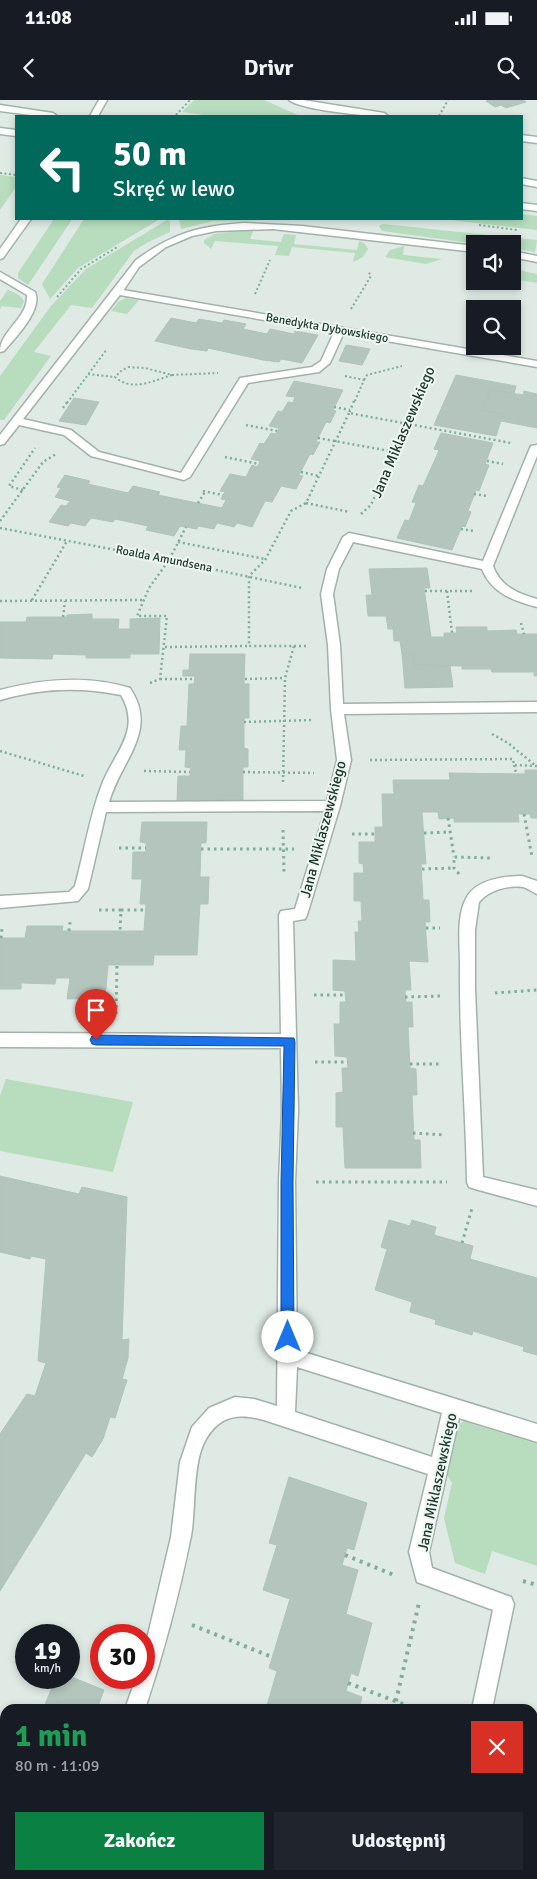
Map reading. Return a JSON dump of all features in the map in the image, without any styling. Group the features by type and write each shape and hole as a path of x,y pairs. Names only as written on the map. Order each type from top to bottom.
{"street":[{"path":"5,100 0,107 47,115"},
{"path":"95,115 103,100"},
{"path":"293,100 378,115"},
{"path":"0,131 15,133"},
{"path":"523,138 537,140"},
{"path":"523,181 537,184"},
{"path":"523,206 537,208"},
{"path":"0,256 25,220"},
{"path":"0,442 57,365 117,292 138,263 160,247 181,236 221,228 264,226 466,248"},
{"path":"521,256 537,259"},
{"path":"0,275 32,294 33,304 29,312 0,349"},
{"name":"Benedykta Dybowskiego","path":"117,292 537,364"},
{"path":"16,421 49,428 76,437 86,449 95,454 184,477 244,380 315,370 325,362 340,330"},
{"path":"536,448 513,500 502,537 487,566 490,576 499,586 516,597 537,603"},
{"path":"349,537 487,566"},
{"name":"Jana Miklaszewskiego","path":"286,915 300,915 344,760 337,709 334,645 327,594 333,570 349,537"},
{"path":"0,695 25,688 78,683 125,691 132,700 135,713 134,734 109,783 100,808 81,889 73,897 0,902"},
{"path":"337,709 537,707"},
{"path":"100,808 332,806"},
{"path":"537,888 531,883 516,881 500,883 476,894 471,902 467,942 466,995 477,1182 537,1198"},
{"path":"286,915 290,1042 287,1182 288,1356 286,1418"},
{"path":"0,1040 290,1042"},
{"name":"Jana Miklaszewskiego","path":"288,1356 453,1406 437,1468 419,1552 424,1576"},
{"path":"137,1704 156,1647 182,1534 191,1455 198,1435 206,1423 224,1410 243,1405 437,1468"},
{"path":"453,1406 537,1433"},
{"path":"424,1576 504,1604 483,1704"}],"path":[{"path":"176,115 190,100"},
{"path":"440,115 448,100"},
{"path":"0,172 15,175"},
{"path":"55,299 81,269 123,244"},
{"path":"247,314 270,260"},
{"path":"340,330 371,276 368,271"},
{"path":"23,490 9,486 111,343"},
{"name":"Jana Miklaszewskiego","path":"349,537 361,515 371,506 440,347"},
{"path":"249,646 249,576 265,560 291,511 306,503 364,380 367,376 399,366 434,361"},
{"path":"172,375 139,367 122,370 115,377 117,380 130,385 172,375 218,372 244,380"},
{"path":"315,370 364,380"},
{"path":"334,407 407,424 536,448"},
{"path":"240,423 277,431"},
{"path":"318,438 395,452"},
{"path":"0,521 44,462 55,454 86,449"},
{"path":"221,457 259,464"},
{"path":"301,472 320,476"},
{"path":"205,491 223,495"},
{"path":"198,503 203,495"},
{"path":"306,503 361,515"},
{"path":"160,679 167,616 137,618 149,588 169,560 186,527"},
{"name":"Roalda Amundsena","path":"0,528 249,576 327,594"},
{"path":"32,600 67,541"},
{"path":"178,542 265,560"},
{"path":"425,590 477,591"},
{"path":"447,591 452,633"},
{"path":"63,617 65,600"},
{"path":"0,601 144,600"},
{"path":"523,629 524,634"},
{"path":"165,647 294,646 285,678 283,849 286,915"},
{"path":"245,679 285,678"},
{"path":"125,691 160,679 194,679"},
{"path":"244,722 284,721"},
{"path":"0,751 109,783"},
{"path":"344,760 512,760 516,774"},
{"path":"514,765 537,766"},
{"path":"171,772 190,772"},
{"path":"243,772 283,772"},
{"path":"524,814 532,858"},
{"path":"448,818 454,857"},
{"path":"424,833 451,832"},
{"path":"126,848 146,848"},
{"path":"201,849 283,849"},
{"path":"422,869 454,868"},
{"path":"121,910 146,910"},
{"path":"120,931 121,916"},
{"path":"69,931 70,926"},
{"path":"1,938 2,932"},
{"path":"116,1018 117,965"},
{"path":"406,997 537,990"},
{"path":"335,995 346,995"},
{"path":"311,1062 348,1062"},
{"path":"287,1182 477,1182 462,1243"},
{"path":"345,1555 401,1577"},
{"path":"395,1704 424,1576"},
{"path":"163,1614 272,1656"},
{"path":"348,1683 404,1704"}],"green space":[{"path":"194,100 264,100 298,115 204,115 182,112"},
{"path":"0,175 15,177 15,188 0,210"},
{"path":"523,214 537,216 537,230 450,220 523,220"},
{"path":"53,220 71,220 28,285 18,278 18,273"},
{"path":"83,220 158,220 78,268 50,299 42,284"},
{"path":"167,220 170,221 170,232 134,251 92,308 71,305 34,352 51,356 4,420 0,420 0,376 51,306 86,269"},
{"path":"179,220 264,220 213,221 181,229"},
{"path":"383,224 489,235 466,235 466,242 382,231 379,226"},
{"path":"253,231 250,239 281,242 284,234 296,235 294,244 357,250 359,241 364,243 368,249 363,257 353,262 355,253 292,247 289,256 275,255 278,246 215,241 211,249 204,243 204,240 214,234"},
{"path":"521,238 537,240 535,252 521,249"},
{"path":"404,246 403,255 442,259 426,264 385,257 390,250"},
{"path":"521,271 537,274 537,283 521,280"},
{"path":"8,290 17,294 24,301 21,308 2,306 0,309 0,301"},
{"path":"126,298 139,300 127,314 111,311 119,301"},
{"path":"6,1079 133,1102 113,1172 0,1151 0,1096"},
{"path":"464,1421 537,1444 537,1566 492,1551 485,1574 455,1563 444,1518 452,1483 445,1472 456,1426"}],"building":[{"path":"523,100 526,102 506,108 501,105 495,107 486,101"},
{"path":"171,318 196,323 199,319 222,323 224,320 246,324 243,329 267,334 270,329 294,334 295,331 318,335 302,363 281,359 279,362 208,348 207,351 191,349 155,341"},
{"path":"346,345 370,349 362,365 339,361"},
{"path":"456,375 516,386 514,394 491,390 482,410 503,414 496,436 434,425"},
{"path":"294,381 343,390 333,410 336,411 330,423 326,422 316,442 320,442 313,455 310,454 299,475 303,476 296,489 281,486 272,502 265,501 252,527 237,523 234,527 217,523 214,529 198,526 197,529 180,526 174,536 146,530 148,526 115,519 113,522 91,518 85,526 71,523 68,526 49,522 61,505 66,506 70,501 55,497 61,488 57,487 65,475 90,481 88,484 128,493 133,486 160,492 158,495 222,508 226,500 221,499 225,492 220,491 230,474 246,477 252,465 257,467 259,464 260,461 251,459 260,443 264,444 271,433 276,434 279,428 269,426 278,411 282,412 288,402 293,403 295,397 286,396"},
{"path":"491,390 523,395 524,391 537,394 537,428 501,421 503,414 482,410"},
{"path":"74,398 99,402 86,425 59,421"},
{"path":"441,433 493,443 485,464 489,465 479,491 476,490 468,511 471,512 465,527 462,526 452,550 397,538 405,520 409,521 416,503 412,502 419,485 423,486 437,455 439,450 434,449"},
{"path":"427,568 430,588 424,588 431,637 444,637 444,633 457,633 456,627 487,627 487,631 516,630 517,634 537,634 537,676 534,676 534,672 492,672 491,669 462,669 462,666 414,665 413,654 402,654 400,641 394,641 393,629 388,629 386,616 368,616 366,595 372,595 369,569"},
{"path":"92,614 92,619 119,619 118,629 130,629 130,619 160,618 159,654 130,654 130,658 86,658 86,655 53,654 52,659 0,658 0,622 26,622 27,617 67,617 67,615"},
{"path":"190,654 245,654 244,684 249,684 249,718 244,718 244,748 248,749 248,767 243,767 243,801 177,801 178,776 190,776 191,768 185,767 186,750 179,750 181,726 187,726 189,684 194,684 195,676 183,676 183,670 189,670"},
{"path":"402,654 413,654 414,665 450,666 453,687 405,688"},
{"path":"525,770 537,770 537,818 531,818 530,814 518,814 519,822 454,822 454,818 439,819 438,812 422,812 426,864 421,864 423,900 429,900 430,922 425,922 428,962 409,961 411,990 405,990 406,1002 412,1002 413,1027 408,1027 410,1068 416,1069 417,1095 412,1095 414,1140 420,1140 421,1168 345,1168 343,1127 336,1127 336,1093 343,1092 342,1068 348,1068 347,1057 335,1056 334,1024 340,1024 340,1002 346,1002 345,991 333,990 333,960 356,961 355,932 359,932 358,921 362,921 361,901 354,901 354,873 364,873 363,864 359,863 359,842 375,842 375,827 383,827 382,794 394,794 393,780 450,780 449,773 525,774"},
{"path":"142,822 207,822 206,843 201,843 200,877 209,877 208,904 200,904 197,955 154,955 153,965 108,965 105,998 67,999 70,978 56,978 55,984 21,983 21,989 0,989 0,938 25,938 27,926 63,926 62,931 144,931 146,904 140,904 142,879 132,879 133,852 146,852 146,843 140,842"},
{"path":"0,1176 79,1194 82,1187 127,1197 122,1340 129,1339 128,1358 122,1379 127,1380 115,1418 110,1417 103,1439 92,1457 86,1453 0,1591 0,1434 27,1394 35,1396 46,1363 38,1361 46,1259 31,1256 30,1259 0,1252"},
{"path":"389,1220 410,1226 412,1220 436,1227 434,1235 473,1246 470,1259 537,1278 537,1355 523,1351 524,1347 473,1331 472,1335 435,1324 436,1320 410,1312 412,1302 375,1290 387,1249 381,1247"},
{"path":"289,1477 367,1503 354,1550 347,1548 342,1565 358,1570 346,1614 372,1623 358,1676 351,1673 346,1691 362,1697 360,1704 267,1704 277,1671 269,1668 290,1599 263,1590 277,1545 269,1543"},
{"path":"80,1680 90,1684 90,1689 104,1690 99,1704 45,1704 51,1689 80,1689"}],"route":[{"path":"96,1040 290,1042 287,1182 288,1337"}]}
